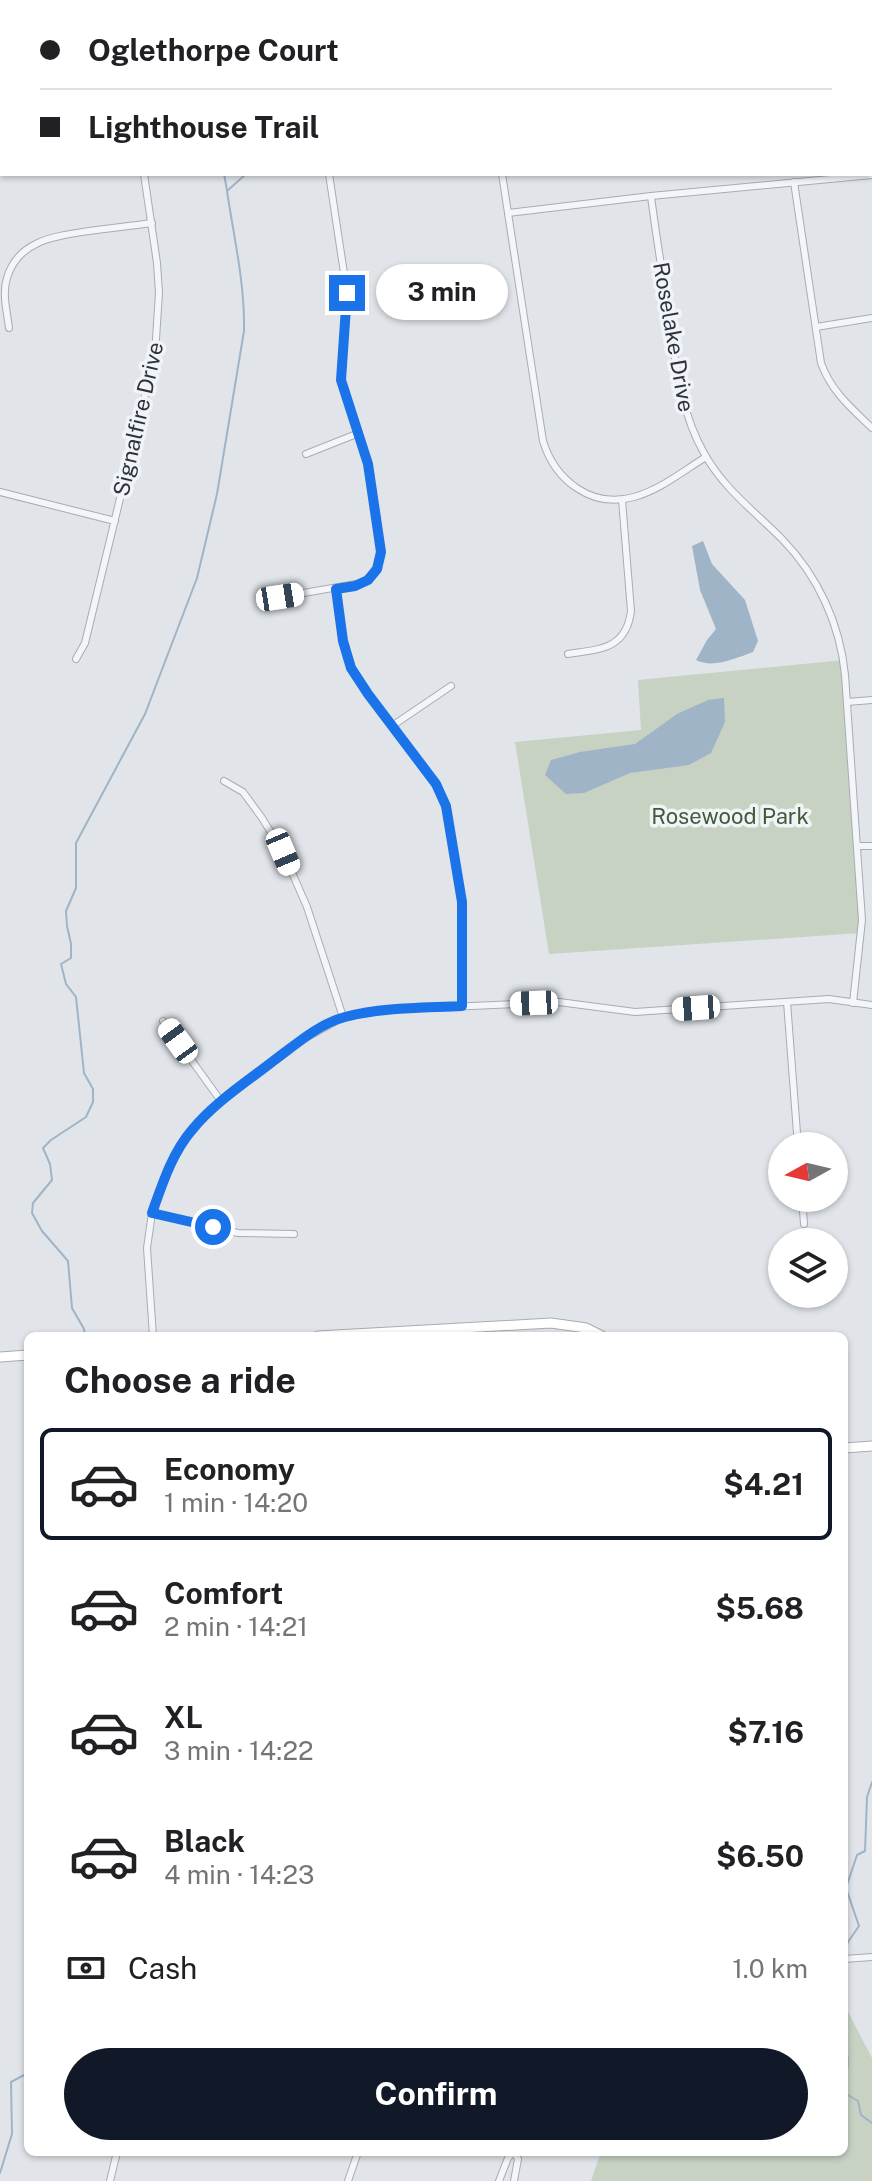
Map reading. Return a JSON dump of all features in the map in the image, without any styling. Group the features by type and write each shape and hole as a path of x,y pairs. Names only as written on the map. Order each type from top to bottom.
{"street":[{"name":"Signalfire Drive","path":"76,659 85,643 155,354 159,293 144,176"},
{"path":"280,597 355,586 368,580 380,560 368,464 341,380 347,293 329,176"},
{"path":"502,176 543,441 561,476 578,490 599,498 622,500 648,492 706,457"},
{"path":"508,213 861,176"},
{"path":"794,182 821,363 839,396 872,428"},
{"name":"Roselake Drive","path":"651,196 678,381 690,424 706,457 727,486 794,552 817,585 832,618 844,660 862,920 853,1003"},
{"path":"9,328 5,297 7,278 13,263 28,248 46,238 152,223"},
{"path":"816,327 872,318"},
{"path":"306,454 359,433"},
{"path":"0,492 115,521"},
{"path":"568,654 610,646 627,627 631,611 622,500"},
{"path":"336,589 348,660 359,681 436,784 448,815 462,902 462,1006"},
{"path":"392,726 451,686"},
{"path":"847,702 872,700"},
{"path":"224,781 243,792 283,852 307,907 343,1017"},
{"path":"857,846 872,846"},
{"path":"153,1332 147,1248 152,1213 168,1168 190,1131 221,1101 304,1039 343,1017 384,1010 559,1002 635,1012 829,999 872,1005"},
{"path":"787,1002 797,1132"},
{"path":"163,1021 221,1101"},
{"path":"803,1212 804,1224"},
{"path":"152,1213 238,1233 294,1234"},
{"path":"390,1332 551,1323 594,1332"},
{"path":"0,1357 24,1355"},
{"path":"848,1448 872,1446"},
{"path":"848,1959 872,1957"},
{"path":"110,2181 116,2156"},
{"path":"348,2181 357,2156"},
{"path":"499,2181 510,2156"},
{"path":"514,2181 516,2156"}],"green space":[{"name":"Rosewood Park","path":"844,660 861,933 549,954 515,742 641,730 638,680"},
{"path":"848,2012 872,2058 872,2181 591,2181 600,2156 848,2156"}],"water":[{"path":"703,541 712,564 745,600 758,641 753,652 717,663 696,660 716,629 700,590 692,546"},
{"path":"724,698 725,722 711,753 689,765 630,773 584,793 566,794 545,775 551,760 580,752 635,744 677,714 708,700"}],"waterway":[{"path":"224,176 227,190"},
{"path":"84,1332 72,1308 68,1261 42,1231 32,1213 33,1203 52,1180 50,1164 43,1148 86,1117 93,1102 93,1089 84,1073 76,997 66,984 61,964 71,958 66,911 76,888 76,843 145,714 197,578 217,494 244,331 241,278 227,191 244,176"},
{"path":"848,1882 857,1855 865,1851 867,1797 872,1782"},
{"path":"848,1894 859,1926 848,1942"},
{"path":"848,2058 848,2064"},
{"path":"0,2173 12,2134 11,2082 24,2075"},
{"path":"848,2095 858,2101 861,2115 872,2123"}],"route":[{"path":"213,1227 152,1213 168,1168 190,1131 221,1101 304,1039 343,1017 384,1010 462,1006 462,902 446,806 436,784 359,681 351,668 343,641 336,589 368,580 377,569 381,552 368,464 342,390 340,369 347,293"}]}
